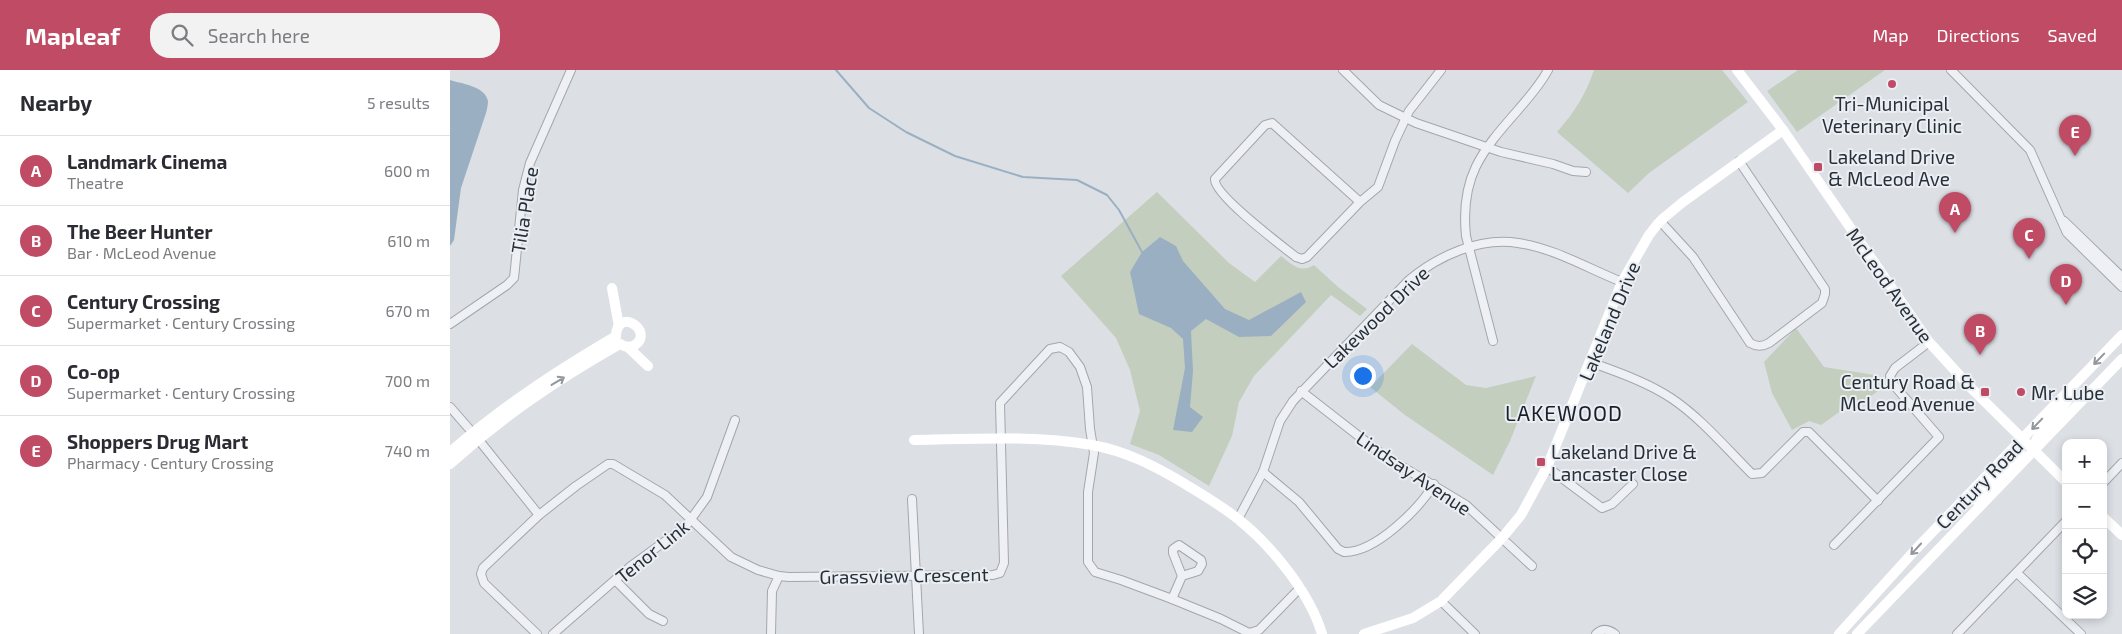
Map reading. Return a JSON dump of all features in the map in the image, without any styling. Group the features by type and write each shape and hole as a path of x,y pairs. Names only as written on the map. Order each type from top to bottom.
{"street":[{"name":"Tilia Place","path":"450,324 507,286 514,278 523,190 530,164 571,70"},
{"path":"1343,70 1374,101 1405,118 1486,148 1553,164 1573,171 1586,172"},
{"path":"1360,202 1272,123 1265,126 1215,179 1214,183 1255,225 1296,256 1304,259 1360,202 1378,187 1405,118 1441,70"},
{"path":"1493,341 1469,248 1464,219 1465,201 1471,179 1486,148 1536,89 1548,70"},
{"name":"McLeod Avenue","path":"1738,70 1783,130 1929,342 1966,383 2062,478"},
{"path":"1950,70 2030,150 2067,233 2122,287"},
{"name":"Lakeland Drive","path":"1364,634 1413,618 1441,601 1502,538 1521,515 1547,467 1622,282 1641,248 1660,221 1683,202 1783,130"},
{"path":"1660,221 1693,257 1750,343 1754,346 1769,343 1822,303 1826,294 1825,289 1739,161"},
{"path":"2062,220 2122,277"},
{"name":"Lakewood Drive","path":"1238,519 1263,472 1280,421 1301,391 1409,280 1439,258 1469,248 1501,242 1518,242 1543,249 1622,282"},
{"path":"450,452 622,335 638,327 640,335 638,341 648,366 622,335 612,288"},
{"path":"622,335 638,341"},
{"name":"Century Road","path":"1839,634 1917,548 2122,335"},
{"path":"1834,545 1939,437 1892,383 1890,376 1895,368 1929,342"},
{"path":"1000,438 1000,403 1050,349 1060,347 1069,352 1080,367 1087,388 1093,445 1088,492 1089,566 1098,574 1121,580 1172,599 1250,633 1259,630 1300,588"},
{"name":"Century Road","path":"1857,634 2122,359"},
{"path":"1590,362 1651,387 1669,397 1691,413 1752,474 1762,473 1800,435 1809,432 1878,501"},
{"path":"2034,450 2035,439 2070,399 2076,384"},
{"name":"Lindsay Avenue","path":"1301,391 1383,455 1466,505 1532,566"},
{"path":"450,407 539,515 487,564 481,574 484,583 537,634"},
{"name":"Tenor Link","path":"553,634 631,566 680,532 692,520 707,496 735,420"},
{"path":"450,464 475,436"},
{"name":"Grassview Crescent","path":"539,515 583,481 608,464 613,464 665,495 731,557 758,570 779,576 993,575 1000,573 1004,563 1000,438"},
{"path":"1945,542 1999,474 2017,455 2022,447 2023,438"},
{"path":"914,440 1040,439 1093,445 1124,453 1152,464 1238,519 1255,535 1300,588 1314,613 1322,634"},
{"path":"2107,479 2122,463"},
{"path":"1547,467 1602,508 1612,504 1632,484"},
{"path":"1263,472 1299,502 1338,549 1344,552 1360,548 1388,533 1425,498 1434,484"},
{"path":"912,499 919,634"},
{"path":"2107,521 2122,535"},
{"path":"1957,634 2062,525"},
{"path":"2016,572 2081,634"},
{"path":"771,634 772,591 779,576"},
{"path":"1172,599 1182,576"},
{"path":"615,580 649,614 663,622"},
{"path":"1441,601 1475,634"},
{"path":"1596,634 1603,630 1608,630 1615,634"}],"green space":[{"path":"1594,70 1722,70 1748,102 1649,173 1628,193 1557,132 1579,103"},
{"path":"1798,70 1885,70 1797,132 1767,91"},
{"path":"1157,192 1229,263 1255,282 1281,256 1296,267 1304,269 1314,265 1338,287 1367,309 1360,316 1331,295 1254,376 1239,402 1232,436 1209,486 1159,455 1130,444 1140,411 1130,370 1116,338 1061,276"},
{"path":"1796,328 1824,367 1875,375 1882,388 1855,408 1849,405 1821,425 1809,421 1792,430 1772,393 1764,362"},
{"path":"1412,344 1466,385 1486,388 1536,376 1510,441 1493,475 1405,415 1370,387"}],"water":[{"path":"450,80 478,89 486,96 488,101 486,113 461,188 454,240 450,246"},
{"path":"1160,237 1176,246 1183,261 1225,309 1249,320 1301,292 1306,302 1271,336 1239,337 1206,319 1191,331 1193,371 1190,407 1203,417 1192,432 1173,430 1185,368 1183,339 1171,328 1139,314 1130,272 1142,252"}],"waterway":[{"path":"836,70 869,108 906,132 955,156 1023,177 1077,180 1107,195 1119,210 1142,252"}],"place":[{"name":"Tri-Municipal Veterinary Clinic","path":"1892,84"},
{"name":"Shoppers Drug Mart","path":"2075,156"},
{"name":"Lakeland Drive & McLeod Ave","path":"1818,167"},
{"name":"Landmark Cinema","path":"1955,233"},
{"name":"Century Crossing","path":"2029,259"},
{"name":"Co-op","path":"2066,305"},
{"name":"The Beer Hunter","path":"1980,355"},
{"name":"Century Road & McLeod Avenue","path":"1985,392"},
{"name":"Mr. Lube","path":"2021,392"},
{"name":"Lakeland Drive & Lancaster Close","path":"1541,462"}],"district":[{"name":"LAKEWOOD","path":"1564,412"}]}
